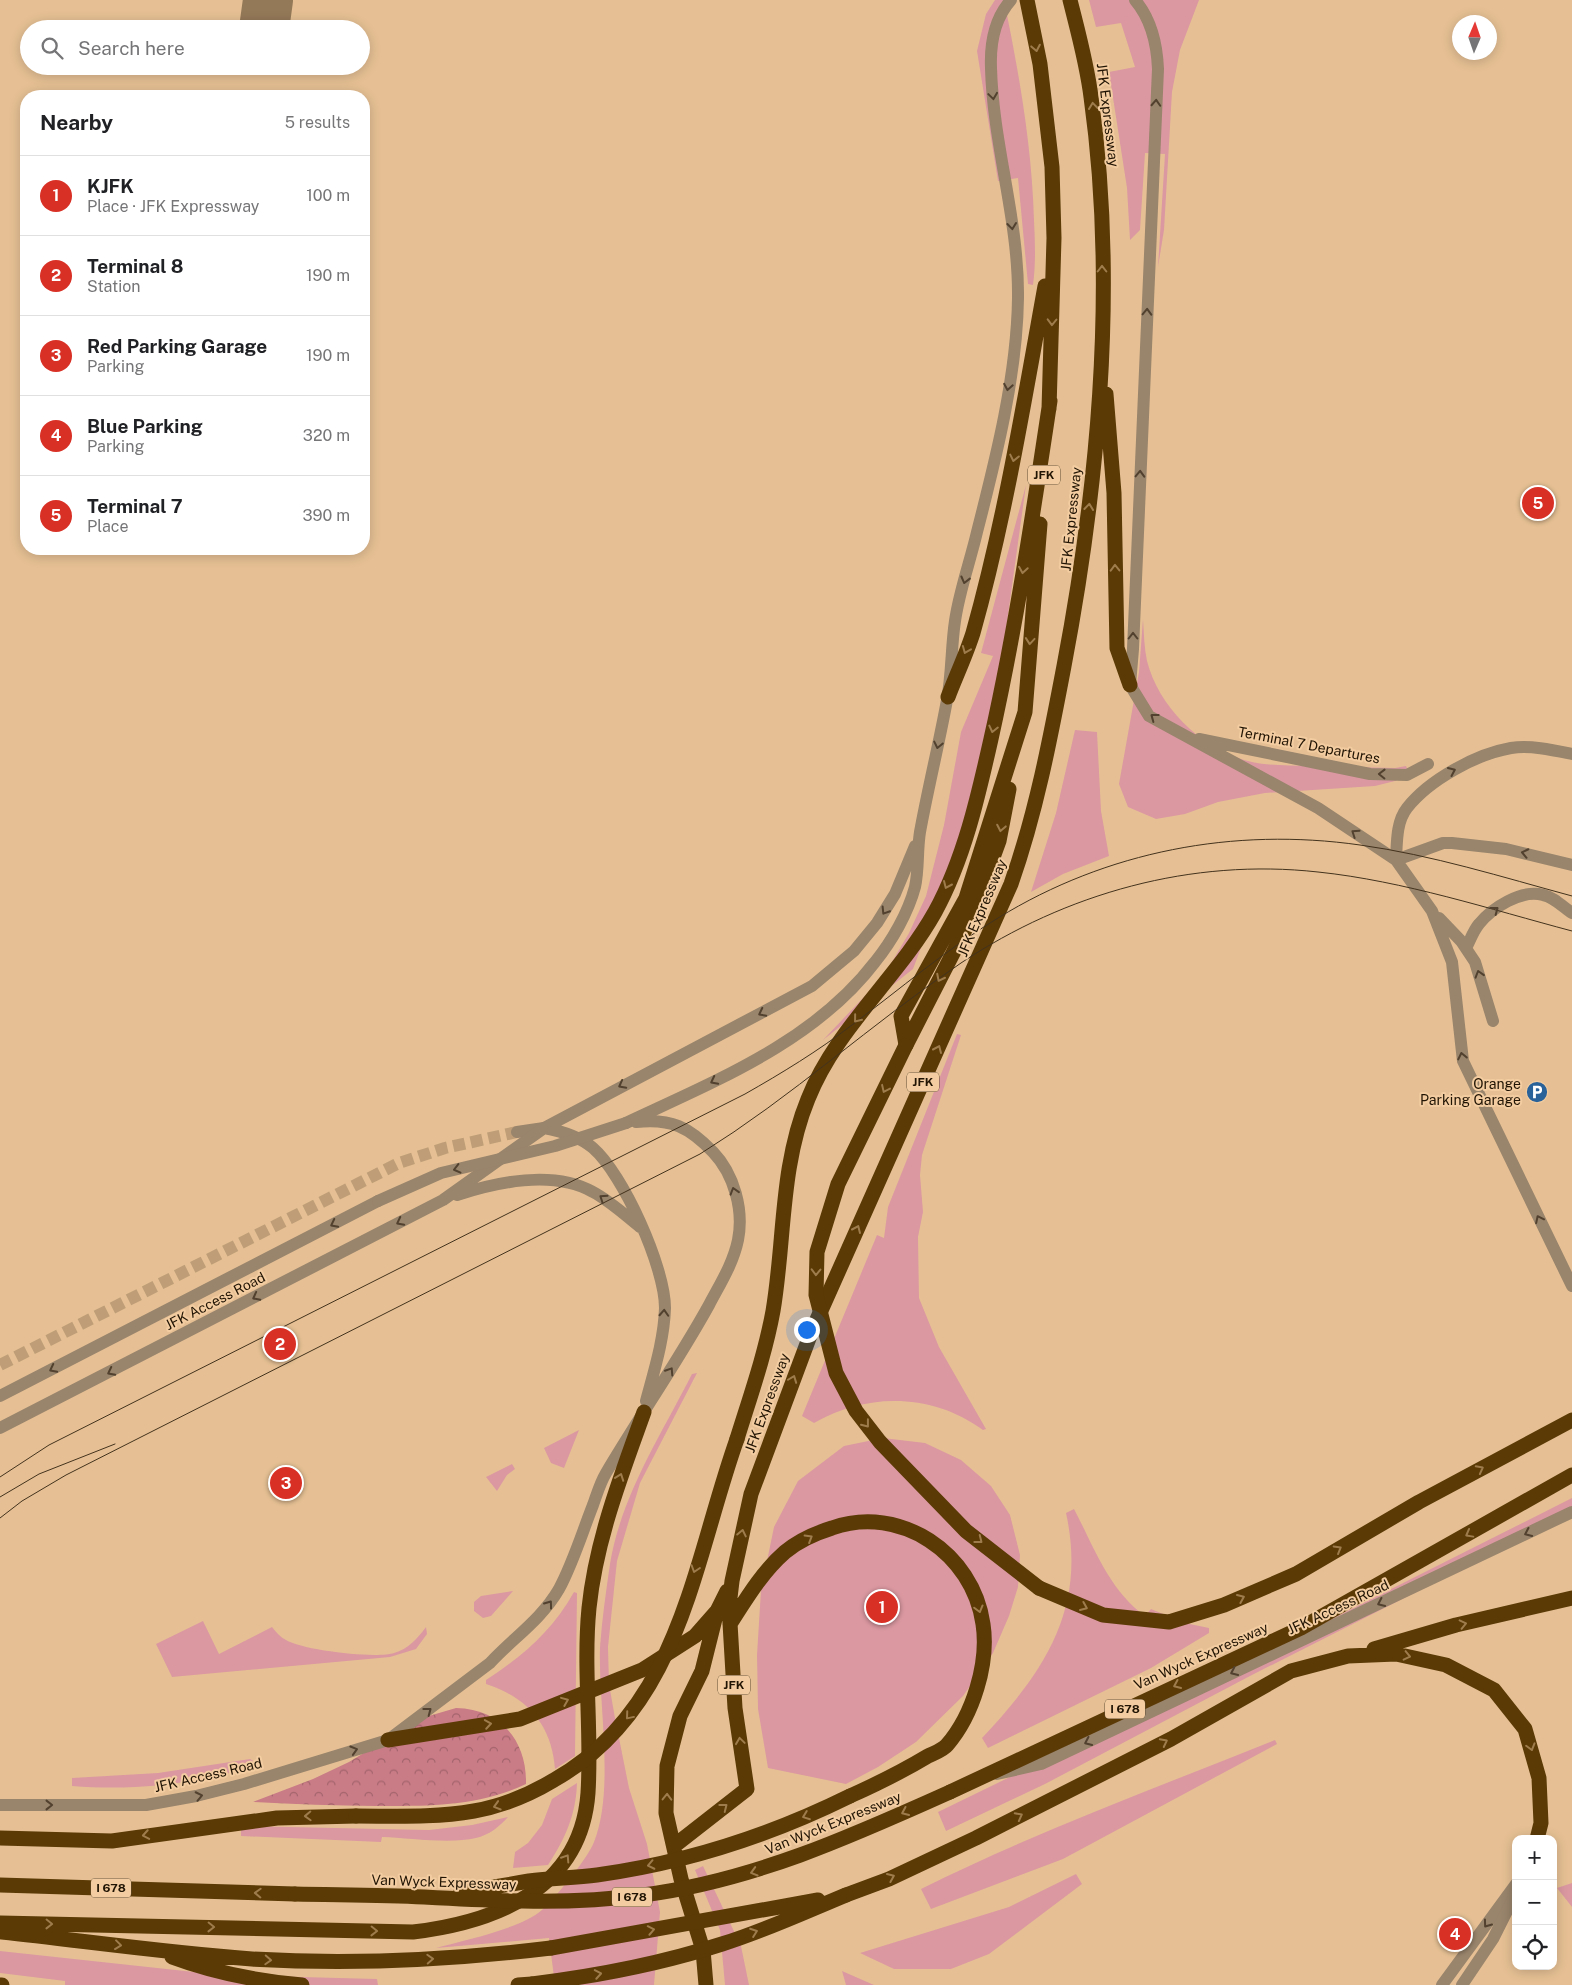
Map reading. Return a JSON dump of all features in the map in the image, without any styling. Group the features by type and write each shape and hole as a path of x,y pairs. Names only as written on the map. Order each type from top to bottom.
{"highway":[{"name":"JFK Expressway","path":"906,1044 901,1016 966,898 1025,712 1050,400 1054,238 1049,133 1040,64 1027,0"},
{"name":"JFK Expressway","path":"674,1846 747,1790 735,1708 730,1624 732,1581 751,1494 811,1333 1000,911 1027,840 1047,759 1081,573 1093,471 1102,335 1102,233 1095,128 1085,62 1070,0"},
{"path":"948,697 972,635 999,525 1022,418 1054,238"},
{"path":"1102,335 1114,493 1117,648 1130,685"},
{"path":"0,1838 112,1841 277,1818 445,1815 491,1807 521,1797 555,1780 577,1766 606,1741 642,1699 668,1652 737,1439 769,1332 793,1142 808,1098 825,1063 842,1038 880,991 935,912 962,849 984,768 1013,633 1050,400"},
{"path":"1025,712 999,841 971,918 906,1044 838,1184 817,1252 816,1295 836,1373 856,1411 880,1442 966,1531 1040,1588 1103,1615 1169,1622 1224,1605 1296,1574 1419,1502 1572,1420"},
{"path":"0,1923 413,1932 480,1919 526,1898 543,1886 557,1871 571,1850 586,1810 588,1779 587,1639 592,1582 605,1523 644,1412"},
{"name":"Van Wyck Expressway","path":"0,1885 581,1900 610,1899 674,1890 735,1877 792,1860 850,1837 1301,1628 1572,1476"},
{"path":"422,1897 530,1881 597,1875 697,1854 762,1833 822,1810 898,1774 946,1746 969,1708 978,1684 984,1653 983,1624 976,1597 963,1572 946,1553 927,1538 907,1527 879,1521 846,1523 816,1533 786,1551 768,1569 730,1624"},
{"path":"706,1985 703,1950 681,1879 666,1813 667,1766 680,1716 702,1672 718,1611 732,1581"},
{"path":"525,1984 634,1968 722,1944 889,1878 976,1838 1171,1739 1291,1671 1456,1625 1572,1598"},
{"path":"388,1740 520,1719 642,1670 695,1636 718,1611"},
{"path":"1348,1656 1396,1654 1446,1665 1494,1690 1525,1730 1540,1778 1541,1822 1538,1835"},
{"path":"0,1932 252,1959 346,1962 458,1958 551,1948 846,1895"},
{"path":"150,1949 200,1967 252,1980 302,1985"}],"street":[{"path":"0,1396 418,1182 457,1169 555,1146 626,1123 757,1058 822,1017 852,989 876,961 895,931 915,886 920,834 948,697 955,620 980,521 1004,411 1015,344 1018,282 1006,178 993,96 990,56 996,23 1011,0"},
{"path":"1135,0 1146,16 1156,47 1158,69 1130,685 1149,716 1318,808 1396,860 1432,911 1466,948 1475,962 1493,1020"},
{"name":"Terminal 7 Departures","path":"1183,736 1370,774 1407,774 1428,764"},
{"path":"1396,860 1398,832 1406,809 1445,774 1511,748 1528,747 1572,754"},
{"path":"443,1200 544,1128 797,994 827,975 854,952 887,908 920,834"},
{"path":"1396,860 1443,843 1452,843 1506,849 1572,865"},
{"path":"1466,948 1478,926 1485,918 1501,906 1525,894 1544,895 1572,913"},
{"path":"1432,911 1452,962 1462,1062 1572,1286"},
{"path":"388,1740 490,1663 502,1650 529,1628 547,1607 566,1576 604,1476 690,1341 728,1269 738,1240 739,1210 734,1189 716,1155 697,1136 678,1125 657,1121 626,1123"},
{"path":"517,1132 544,1128 573,1136 596,1151 605,1160 624,1192 656,1257 665,1306 662,1340 644,1412"},
{"path":"443,1200 480,1188 511,1181 564,1183 592,1191 641,1228"},
{"name":"JFK Access Road","path":"0,1428 443,1200"},
{"name":"JFK Access Road","path":"977,1779 1041,1764 1572,1512"},
{"name":"JFK Access Road","path":"0,1805 133,1805 161,1803 228,1788 388,1740"},
{"path":"1442,1985 1512,1889"},
{"path":"1462,1985 1493,1939 1512,1901"}],"shaded area":[{"path":"995,0 1004,0 1020,82 1028,137 1035,236 1033,285 1028,284 1018,178 998,181 977,51 986,14"},
{"path":"1089,0 1199,0 1180,50 1172,92 1164,230 1158,267 1165,154 1145,153 1140,230 1130,240 1127,188 1109,72 1135,67 1121,23 1096,27"},
{"path":"1026,485 1002,658 977,778 947,879 913,969 823,1040 883,977 909,933 926,896 944,825 961,732 993,656 981,653"},
{"path":"1143,619 1147,661 1161,694 1171,709 1197,735 1227,754 1259,763 1284,765 1395,768 1406,766 1409,773 1395,781 1375,786 1265,793 1218,802 1185,814 1156,819 1128,807 1119,784 1139,672"},
{"path":"1075,730 1097,732 1101,811 1109,856 1063,874 1031,892 1056,813"},
{"path":"957,1034 961,1035 922,1155 920,1175 923,1212 918,1237 919,1298 939,1347 986,1429 983,1430 964,1418 943,1409 922,1403 900,1401 856,1406 834,1413 814,1423 802,1416 877,1235 884,1238 888,1207"},
{"path":"697,1373 640,1483 617,1561 608,1647 609,1684 615,1718 629,1788 647,1844 660,1912 654,1985 555,1985 549,1938 436,1948 491,1933 532,1917 542,1910 563,1887 591,1849 600,1821 604,1797 605,1772 600,1647 607,1584 615,1539 633,1490 655,1443 692,1374"},
{"path":"579,1430 564,1468 551,1463 544,1448"},
{"path":"883,1438 925,1443 961,1460 991,1486 1010,1515 1020,1555 1018,1587 1009,1616 993,1653 963,1696 916,1742 878,1767 846,1784 768,1768 758,1709 757,1655 761,1590 774,1527 798,1481 844,1446"},
{"path":"512,1464 515,1469 507,1475 497,1491 486,1477"},
{"path":"1572,1498 1572,1513 1250,1676 1045,1784 946,1831 938,1812 1244,1663"},
{"path":"1074,1509 1112,1581 1132,1605 1145,1616 1151,1609 1185,1623 1209,1628 1209,1633 1151,1668 988,1748 982,1738 1025,1688 1056,1636 1065,1608 1071,1579 1071,1547 1066,1513"},
{"path":"513,1591 491,1616 483,1618 474,1611 474,1602 481,1596"},
{"path":"574,1592 577,1593 575,1756 555,1769 549,1739 535,1715 514,1697 486,1684 486,1680 536,1642 556,1619"},
{"path":"203,1621 219,1654 272,1627 282,1637 294,1644 322,1650 372,1655 385,1655 404,1649 426,1627 427,1634 416,1649 390,1657 172,1677 156,1644"},
{"path":"1275,1740 1277,1744 1063,1859 931,1909 921,1889 1052,1829"},
{"path":"250,1759 255,1762 253,1767 186,1782 118,1788 72,1786 72,1778 158,1773"},
{"path":"577,1783 572,1816 560,1846 548,1865 513,1868 515,1852 528,1843 542,1825 552,1799"},
{"path":"508,1817 489,1833 481,1837 454,1841 382,1837 381,1842 241,1836 241,1826 429,1830 472,1825"},
{"path":"703,1866 741,1946 749,1985 725,1985 720,1930 695,1870"},
{"path":"1076,1874 1082,1884 989,1954 951,1969 894,1969 860,1953 1009,1907"},
{"path":"1572,1883 1572,1907 1557,1888"},
{"path":"0,1951 222,1975 377,1979 378,1985 65,1985 65,1981 0,1973"},
{"path":"842,1971 874,1985 846,1985"}],"green space":[{"path":"456,1708 486,1714 508,1730 522,1754 526,1784 490,1797 452,1804 345,1806 253,1802 313,1779 349,1762 422,1718"}],"taxiway":[{"path":"265,20 268,0"}],"tunnel":[{"path":"0,1365 399,1163 445,1148 517,1132"}],"tram line":[{"path":"0,1477 49,1445 745,1094 826,1044 979,930 1040,895 1083,876 1127,861 1173,850 1219,843 1266,839 1313,840 1387,849 1467,867 1572,896"},
{"path":"0,1518 22,1501 66,1475 700,1154 767,1109 896,1010 961,963 1001,938 1043,917 1087,900 1132,886 1177,876 1224,870 1271,869 1318,872 1350,876 1414,889 1572,931"},
{"path":"0,1497 39,1474 115,1444"}],"place":[{"name":"Terminal 7","path":"1538,503"},
{"name":"Orange Parking Garage","path":"1537,1092"},
{"name":"Terminal 8","path":"280,1344"},
{"name":"Red Parking Garage","path":"286,1483"},
{"name":"KJFK","path":"882,1607"},
{"name":"Blue Parking","path":"1455,1934"}]}
